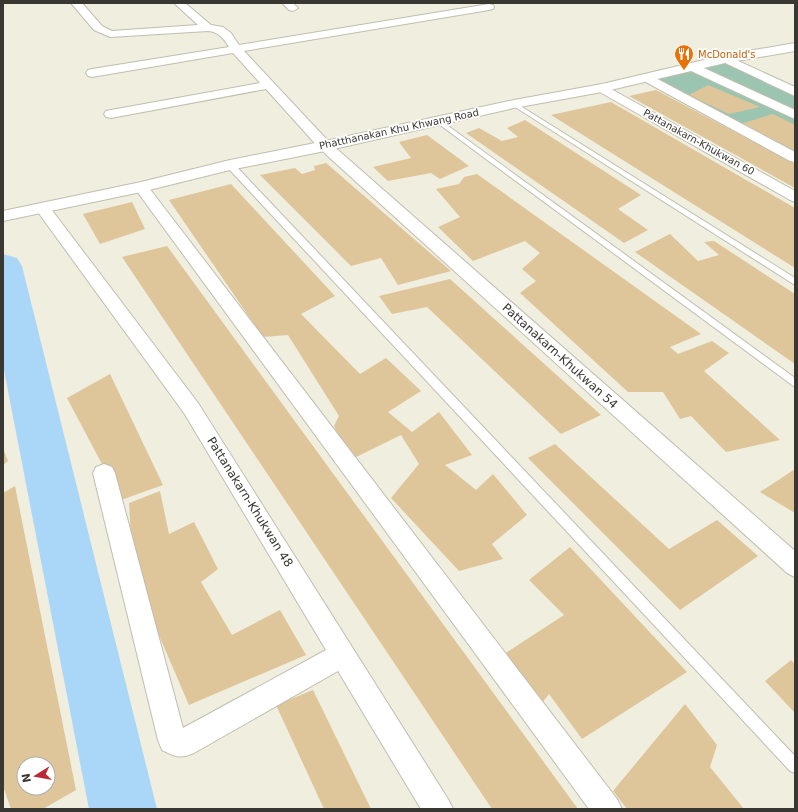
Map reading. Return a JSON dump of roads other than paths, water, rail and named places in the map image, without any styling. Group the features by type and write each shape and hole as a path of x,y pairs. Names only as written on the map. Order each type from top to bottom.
{"main road":[{"name":"Phatthanakan Khu Khwang Road","path":"3,216 141,187 230,165 325,146 514,104 602,88 693,68 725,59 795,47"}],"street":[{"path":"76,3 98,28 110,34 208,28"},
{"path":"179,3 208,28"},
{"path":"92,73 489,7"},
{"name":"Pattanakarn-Khukwan 54","path":"208,28 219,29 227,35 236,49 325,146 795,566"},
{"path":"725,59 795,92"},
{"path":"693,68 795,115"},
{"path":"648,78 795,158"},
{"path":"111,114 269,85"},
{"name":"Pattanakarn-Khukwan 60","path":"602,88 795,197"},
{"path":"141,187 607,809"},
{"name":"Pattanakarn-Khukwan 48","path":"43,208 191,408 438,809"},
{"path":"104,472 172,740 178,743 184,743 342,654"}],"lane":[{"path":"514,104 795,282"},
{"path":"438,121 795,383"},
{"path":"230,165 795,766"}],"waterway":[{"path":"3,266 123,809"}],"place":[{"name":"McDonald's","path":"684,71"}]}
